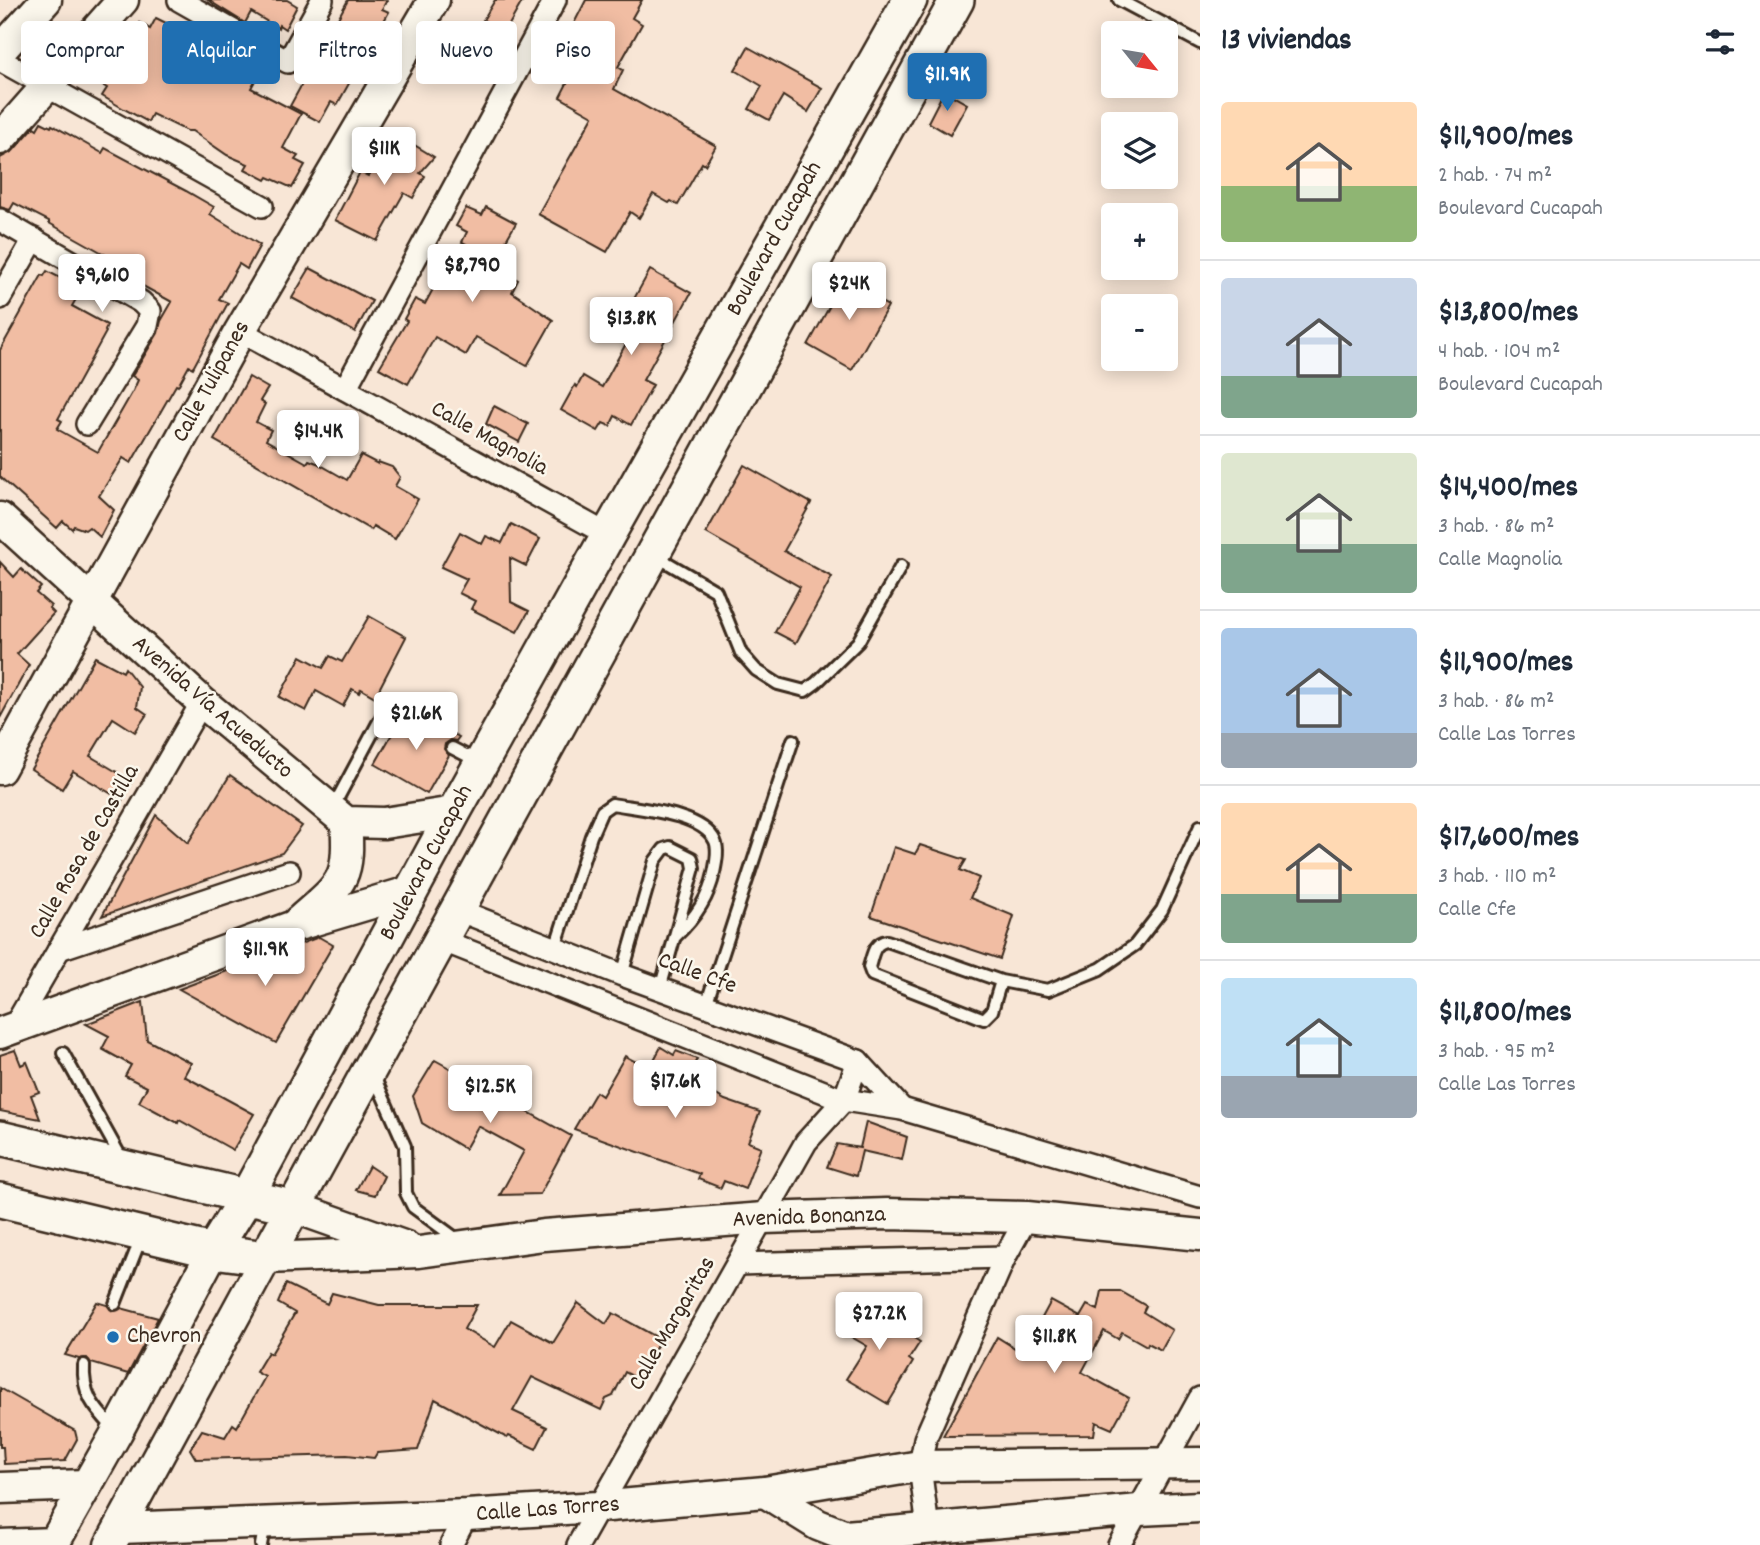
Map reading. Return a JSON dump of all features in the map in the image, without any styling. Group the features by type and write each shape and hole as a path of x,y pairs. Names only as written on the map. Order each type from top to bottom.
{"main road":[{"name":"Boulevard Cucapah","path":"213,1251 247,1196 454,812 467,756 608,535 910,0"},
{"name":"Boulevard Cucapah","path":"266,1258 296,1208 957,0"},
{"path":"0,1138 296,1208"},
{"path":"0,1200 213,1251 266,1258"}],"street":[{"path":"0,51 46,0"},
{"path":"0,139 123,0"},
{"path":"179,0 288,62 322,0"},
{"name":"Calle Tulipanes","path":"0,769 240,331 434,0"},
{"path":"345,389 555,0"},
{"path":"0,60 262,206"},
{"path":"0,220 141,302 150,311 146,326 86,424"},
{"path":"0,298 34,239"},
{"name":"Calle Magnolia","path":"240,331 608,535"},
{"name":"Avenida Vía Acueducto","path":"0,518 202,702 339,815"},
{"name":"Calle Rosa de Castilla","path":"6,1031 59,949 202,702"},
{"path":"291,927 340,884 346,868 348,847 339,815 384,823 454,812"},
{"path":"59,949 289,872"},
{"path":"6,1031 291,927 412,891"},
{"name":"Calle Cfe","path":"458,910 622,975 858,1061 902,1109"},
{"path":"505,966 517,933"},
{"path":"441,940 844,1100 902,1109 1200,1197"},
{"name":"Calle Margaritas","path":"578,1545 806,1142 844,1100 858,1061"},
{"name":"Avenida Bonanza","path":"296,1208 419,1252"},
{"name":"Avenida Bonanza","path":"266,1258 419,1252 544,1235 764,1217 887,1214 1027,1217 1200,1235"},
{"path":"928,1529 920,1466 925,1439 1004,1257 1027,1217"},
{"name":"Boulevard Cucapah","path":"53,1544 117,1432 213,1251"},
{"path":"738,1264 1004,1257"},
{"name":"Boulevard Cucapah","path":"115,1537 266,1258"},
{"path":"1119,1545 1200,1398"},
{"name":"Calle Las Torres","path":"115,1537 263,1534 598,1507 765,1492 920,1466 1200,1463"},
{"path":"0,1488 86,1485"},
{"path":"765,1492 844,1540 928,1529 1200,1507"},
{"path":"451,1545 467,1516"},
{"path":"0,1545 53,1544"}],"lane":[{"path":"1119,0 1200,43"},
{"path":"653,555 716,592 741,653 756,670 779,684 805,691 816,684 858,642 901,566"},
{"path":"339,815 385,710 400,720"},
{"path":"706,1005 793,740"},
{"path":"555,948 596,823 601,811 612,804 688,819 705,830 715,842 717,860 711,887 676,936"},
{"path":"1001,981 992,1011 984,1019 872,975 869,967 878,942 887,941 1001,981 1048,990 1100,968 1135,945 1162,910 1200,826"},
{"path":"622,975 655,861 664,849 670,847 692,858 694,868 660,989"},
{"path":"63,1053 126,1167"},
{"path":"371,1070 405,1146 406,1193 413,1207 466,1245"},
{"path":"115,1304 142,1235"},
{"path":"84,1364 83,1382 92,1405 117,1432"}],"building":[{"path":"208,0 287,0 297,6 285,29 280,26 280,21 266,21 251,12 246,21"},
{"path":"348,0 387,0 382,9 389,12 384,21 337,21"},
{"path":"495,0 523,0 511,21 483,20"},
{"path":"586,0 642,0 632,18 642,24 618,67 623,70 614,89 716,146 705,165 702,163 678,205 653,194 639,218 630,212 607,252 538,214 593,116 560,97 567,84 615,84 615,21 575,21"},
{"path":"156,18 162,21 162,84 253,84 251,88 301,114 283,148 298,156 295,160 305,165 292,188 268,177 266,180 245,169 248,164 227,155 192,131 152,114 148,122 102,96 107,88 100,84 148,84 148,28 150,29"},
{"path":"748,47 822,88 808,112 783,96 769,120 749,109 762,86 735,70"},
{"path":"302,84 349,84 337,105 331,102 320,122 290,106"},
{"path":"944,91 967,104 950,135 928,122"},
{"path":"41,122 51,127 52,125 102,153 105,148 186,191 214,207 210,214 260,245 247,269 239,264 219,299 228,303 193,368 189,366 178,386 176,385 131,463 123,458 99,496 114,510 100,537 89,527 85,530 74,526 72,529 63,521 57,528 0,477 0,350 42,275 47,271 82,289 72,306 107,325 106,332 58,419 62,421 57,429 98,452 133,391 138,380 132,376 158,333 161,321 172,302 110,268 115,260 49,221 14,203 10,210 0,207 0,158 13,151"},
{"path":"393,132 434,157 420,173 425,176 413,198 404,193 377,241 335,220 360,172 368,176"},
{"path":"486,207 516,223 505,242 513,247 503,271 518,280 512,292 553,320 527,366 476,337 466,355 435,337 408,384 379,368 407,321 404,319 415,299 425,304 439,278 446,282 466,244 462,242 467,232 456,226 466,208 482,215"},
{"path":"310,268 372,301 355,332 292,298"},
{"path":"650,270 691,293 643,380 653,385 631,425 615,416 610,426 603,423 598,431 561,410 583,376 602,387 628,340 615,333"},
{"path":"848,273 878,290 874,298 888,306 852,370 808,345"},
{"path":"249,377 268,388 260,401 265,404 256,422 271,430 266,440 307,463 309,460 317,463 347,480 361,455 378,464 392,467 400,477 395,486 418,499 395,539 373,526 371,530 214,440"},
{"path":"494,406 528,424 519,442 486,424"},
{"path":"744,465 811,503 784,551 832,577 796,643 775,632 800,587 706,533"},
{"path":"511,524 540,539 526,566 510,558 511,602 529,611 517,632 471,609 475,601 459,593 467,579 441,567 460,532 482,544 486,536 502,543"},
{"path":"0,562 14,577 21,569 41,587 36,593 51,606 49,608 54,613 17,654 29,665 0,718"},
{"path":"369,616 406,637 375,697 361,689 359,693 352,689 343,706 316,691 306,711 279,697 301,656 323,668 330,656 342,662"},
{"path":"95,657 123,672 125,668 140,687 137,707 147,714 135,732 113,718 90,756 132,781 122,800 73,771 62,789 31,769"},
{"path":"407,708 459,737 456,741 451,740 445,744 444,749 449,755 427,794 375,764 396,727 407,724 404,713"},
{"path":"230,775 302,826 282,853 102,916 156,815 188,843"},
{"path":"920,845 966,860 960,870 979,878 970,898 1014,916 1000,959 871,916 894,847 915,854"},
{"path":"319,937 333,945 276,1043 179,989"},
{"path":"143,1002 147,1040 191,1063 184,1076 254,1114 233,1150 179,1120 178,1123 139,1102 147,1087 125,1076 131,1065 102,1049 109,1036 86,1024"},
{"path":"661,1047 674,1055 676,1051 697,1059 687,1078 725,1100 760,1112 748,1142 761,1147 745,1189 724,1181 721,1188 698,1179 700,1174 574,1129 596,1092 602,1096 625,1056 649,1069"},
{"path":"15,1050 21,1065 27,1062 39,1092 31,1095 40,1119 0,1111 0,1055"},
{"path":"435,1060 571,1136 540,1194 500,1195 524,1151 478,1126 465,1149 422,1123 413,1096"},
{"path":"866,1122 907,1137 902,1160 862,1151 856,1176 827,1167 837,1144 860,1148"},
{"path":"369,1166 384,1176 375,1195 356,1190"},
{"path":"286,1284 327,1304 332,1293 379,1305 477,1305 464,1329 495,1347 511,1320 553,1343 578,1303 606,1324 613,1313 660,1339 640,1380 625,1372 613,1396 606,1399 601,1410 532,1377 513,1411 547,1427 536,1449 509,1436 507,1438 435,1399 418,1450 377,1453 374,1458 347,1455 196,1459 190,1449 202,1430 225,1437 233,1424 237,1427 265,1377 256,1372 268,1352 271,1354 295,1313 278,1303"},
{"path":"1102,1291 1120,1291 1146,1306 1143,1312 1172,1330 1161,1350 1148,1343 1147,1346 1122,1332 1118,1339 1104,1331 1082,1372 1129,1398 1112,1429 1096,1422 1094,1435 943,1436 997,1337 1023,1353 1051,1301 1080,1317 1087,1305 1098,1310"},
{"path":"858,1301 909,1332 908,1334 920,1342 909,1359 913,1362 888,1404 846,1379 867,1346 841,1331"},
{"name":"Chevron","path":"97,1302 107,1305 113,1311 121,1308 158,1318 128,1374 91,1363 87,1358 65,1355"},
{"path":"0,1388 75,1431 77,1439 65,1461 4,1464 3,1447 0,1447"}],"place":[{"name":"Chevron","path":"113,1337"}]}
